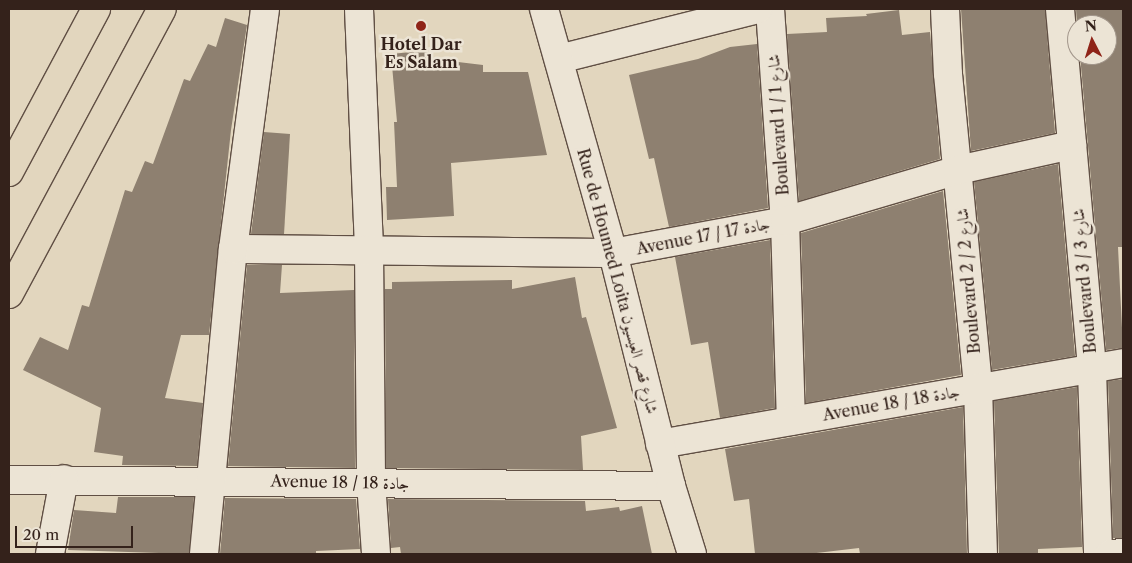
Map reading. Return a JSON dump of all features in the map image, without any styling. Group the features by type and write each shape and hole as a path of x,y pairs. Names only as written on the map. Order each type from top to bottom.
{"main road":[{"path":"9,172 96,9"},
{"path":"9,294 162,9"}],"street":[{"path":"204,554 233,249 265,9"},
{"path":"359,9 369,249 371,482 376,554"},
{"name":"Rue de Houmed Loita شارع قصر العيسيون","path":"543,9 559,59 613,253 671,486 692,554"},
{"path":"559,59 758,9"},
{"name":"Boulevard 1 / شارع 1","path":"770,9 785,221 791,421"},
{"name":"Boulevard 2 / شارع 2","path":"945,9 978,387 982,554"},
{"name":"Boulevard 3 / شارع 3","path":"1060,9 1092,371 1098,554"},
{"name":"Avenue 17 / جادة 17","path":"233,249 613,253 785,221 958,170 1072,145"},
{"name":"Avenue 18 / جادة 18","path":"660,444 978,387 1092,371 1123,364"},
{"path":"50,554 64,479"},
{"name":"Avenue 18 / جادة 18","path":"9,480 212,480 671,486"},
{"path":"1110,554 1123,553"}],"building":[{"path":"961,9 1045,9 1055,133 971,151"},
{"path":"1076,9 1123,9 1123,247 1118,247 1123,348 1106,350 1081,65 1117,65 1117,15 1076,15"},
{"path":"899,10 902,35 930,32 940,159 799,201 787,34 827,32 826,18 867,16 866,14"},
{"path":"225,18 247,25 231,130 209,335 181,335 165,398 203,403 197,466 122,465 123,456 94,452 101,408 23,370 40,337 68,350 82,305 89,307 125,190 132,192 145,161 153,164 184,79 190,81 208,44 216,47"},
{"path":"757,44 768,208 669,227 654,158 649,159 629,75 698,59 730,47"},
{"path":"432,50 433,59 483,65 483,72 528,72 547,155 451,163 454,216 387,220 386,187 397,187 394,122 397,122 391,54"},
{"path":"264,132 290,134 284,234 251,234"},
{"path":"1058,164 1075,356 992,370 974,182"},
{"path":"943,191 961,375 806,403 801,233"},
{"path":"770,240 775,408 720,418 708,342 691,345 675,257"},
{"path":"247,265 282,265 280,293 354,290 355,468 228,466"},
{"path":"575,277 582,318 586,317 617,428 581,436 583,470 386,468 385,289 392,289 392,282 512,280 512,289"},
{"path":"1123,379 1123,538 1113,538 1108,381"},
{"path":"1077,387 1082,547 1038,549 1038,554 999,554 994,401"},
{"path":"963,407 967,554 860,554 859,548 808,554 755,554 749,499 734,501 725,449"},
{"path":"118,497 194,497 189,554 68,550 74,510 116,513"},
{"path":"225,498 356,499 360,549 316,551 316,554 220,554"},
{"path":"388,499 585,501 586,511 619,507 620,511 642,506 652,554 401,554 400,547 391,548"}],"place":[{"name":"Hotel Dar Es Salam","path":"421,26"}]}
